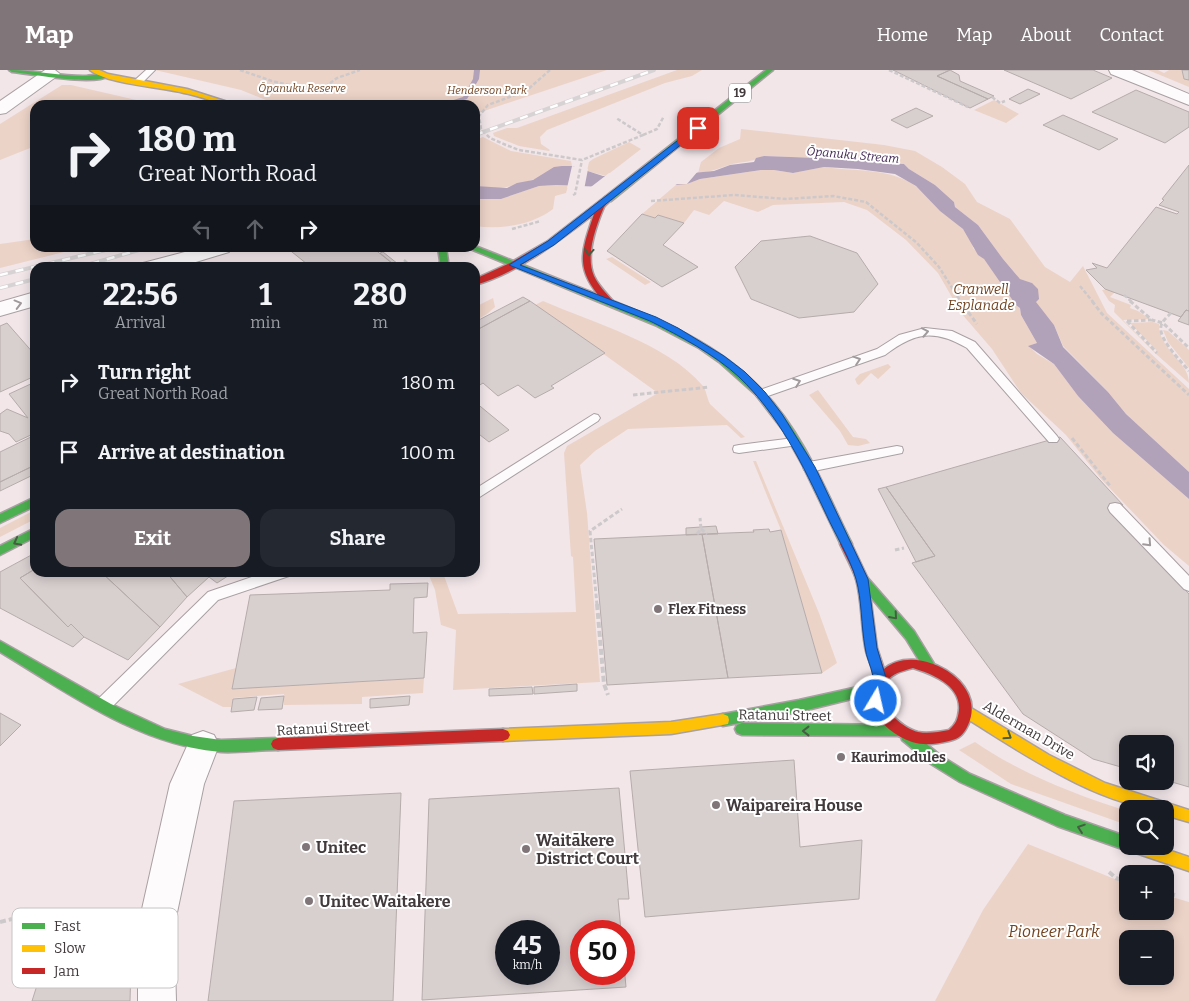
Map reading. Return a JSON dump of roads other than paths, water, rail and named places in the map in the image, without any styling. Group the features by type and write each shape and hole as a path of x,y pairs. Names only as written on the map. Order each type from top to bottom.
{"main road":[{"path":"12,70 83,78 106,76"},
{"path":"93,70 106,76 187,92 215,100"},
{"name":"19","path":"480,280 513,265 551,243 601,206 770,70"},
{"path":"601,206 589,246 588,272 608,301"},
{"path":"480,251 653,319 699,343 741,374 761,394 779,417 809,467 862,579 910,635 929,666"},
{"path":"0,519 30,504"},
{"path":"0,551 30,535"},
{"path":"862,579 871,648 878,683 876,701 881,714 936,760 965,778 1062,821 1119,841"},
{"name":"Ratanui Street","path":"0,646 103,705 172,737 203,744 243,746 671,728 903,734"},
{"path":"878,683 889,670 899,665 913,663 929,666 946,675 958,686 964,698 966,711 963,725 953,734 935,740 919,740 903,734"},
{"name":"Ratanui Street","path":"671,728 730,720 812,705 878,683"},
{"name":"Alderman Drive","path":"966,711 1044,759 1102,788 1189,816"},
{"path":"1162,855 1189,864"}],"street":[{"path":"1117,70 1189,100"},
{"path":"0,109 51,74"},
{"path":"172,262 208,252"},
{"path":"0,309 30,300"},
{"path":"160,908 187,784 203,744"},
{"path":"157,988 157,1001"}],"lane":[{"path":"138,82 151,70"},
{"path":"761,394 881,352 897,340 923,331 944,332 958,336 971,345 1053,440"},
{"path":"480,492 594,418"},
{"path":"739,449 794,442"},
{"path":"809,467 897,450"},
{"path":"1115,508 1189,585"},
{"path":"103,705 213,596 269,577"}],"waterway":[{"name":"Ōpanuku Stream","path":"458,100 465,98 476,79 477,70"}],"railway":[{"path":"480,133 654,70"},
{"path":"55,262 97,252"},
{"path":"97,262 132,252"},
{"path":"0,275 30,268"},
{"path":"0,288 30,280"}],"place":[{"name":"Flex Fitness","path":"658,609"},
{"name":"Kaurimodules","path":"841,757"},
{"name":"Waipareira House","path":"716,805"},
{"name":"Unitec","path":"306,847"},
{"name":"Waitākere District Court","path":"526,849"},
{"name":"Unitec Waitakere","path":"309,901"}],"park label":[{"name":"Ōpanuku Reserve","path":"302,88"},
{"name":"Henderson Park","path":"487,90"},
{"name":"Cranwell Esplanade","path":"981,297"},
{"name":"Pioneer Park","path":"1054,931"}]}
